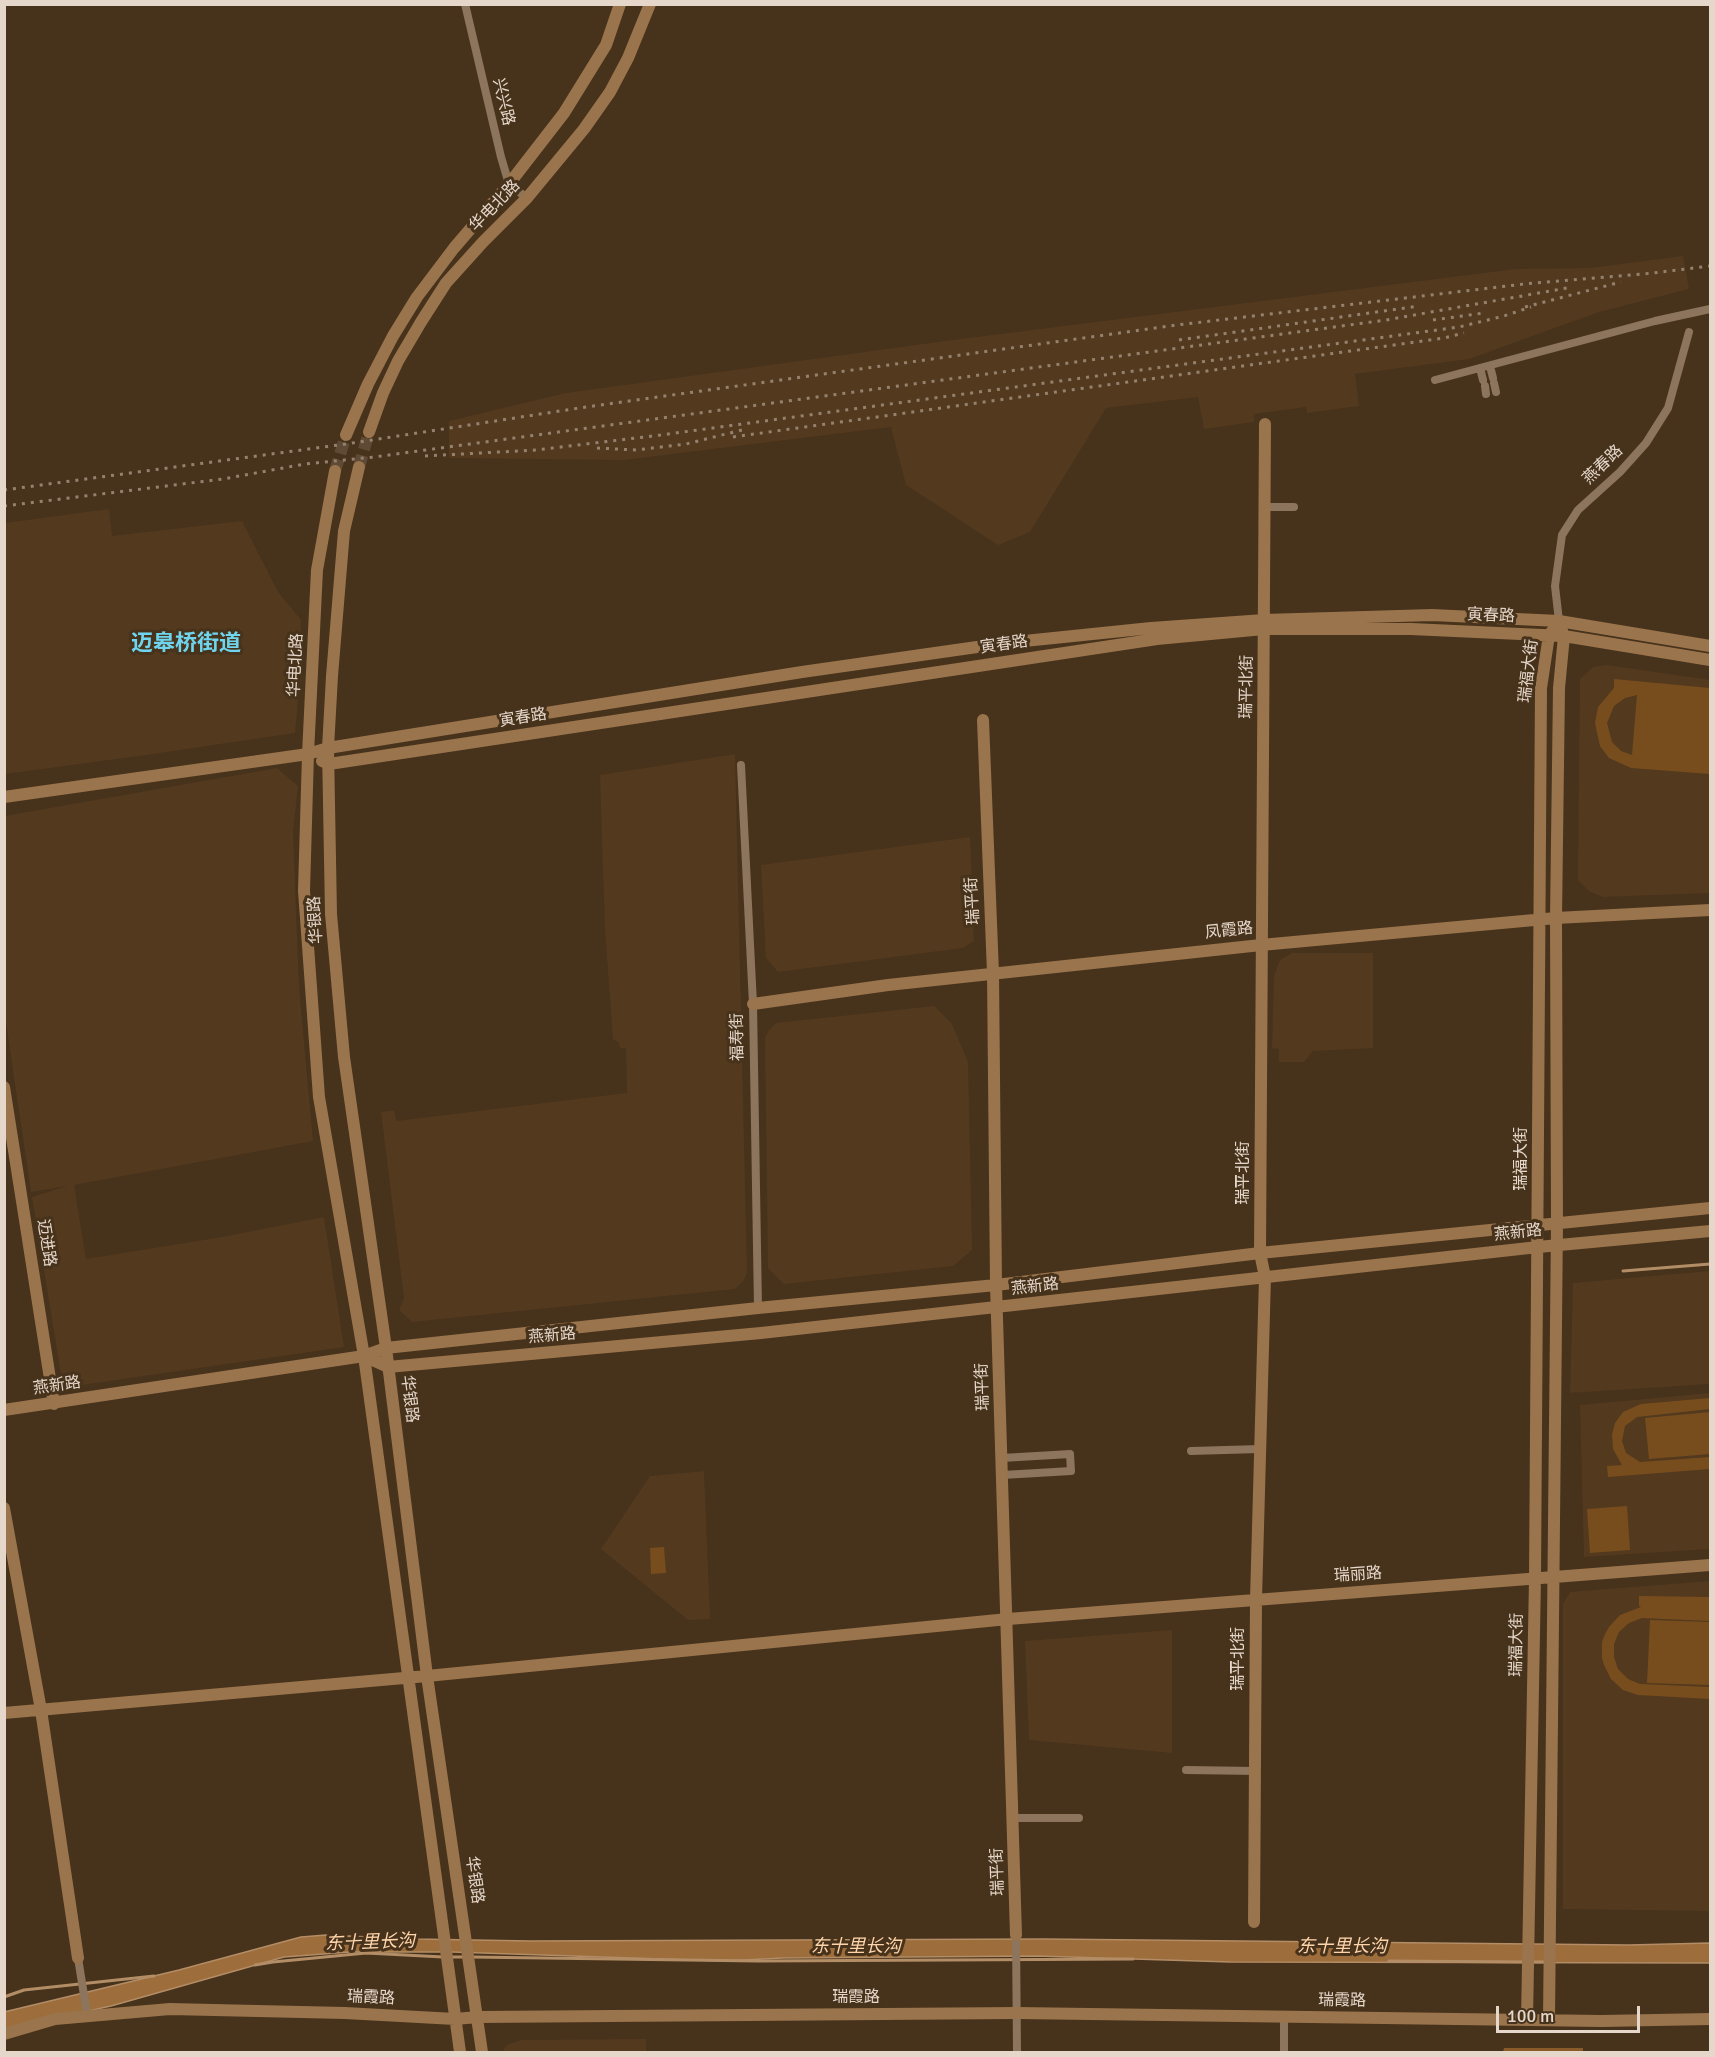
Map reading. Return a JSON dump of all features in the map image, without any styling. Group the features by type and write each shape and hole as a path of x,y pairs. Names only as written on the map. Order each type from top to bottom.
{"street":[{"name":"兴兴路","path":"465,4 497,144 509,184"},
{"name":"华电北路","path":"346,435 368,384 417,297 564,113 606,45 620,4"},
{"name":"华电北路","path":"369,432 382,393 398,361 440,293 483,242 527,198 585,129 610,92 628,58 650,4"},
{"path":"509,184 527,198"},
{"path":"1435,380 1644,324 1710,309"},
{"name":"燕春路","path":"1559,621 1555,585 1562,536 1578,510 1620,472 1646,443 1668,408 1689,332"},
{"path":"1490,366 1495,384"},
{"path":"1480,368 1485,387"},
{"name":"瑞平北街","path":"1254,1922 1256,1599 1265,1277 1260,1253 1264,424"},
{"path":"328,748 338,582 344,531 359,467"},
{"name":"华电北路","path":"308,754 317,570 335,471"},
{"path":"1264,507 1294,507"},
{"name":"寅春路","path":"4,797 308,754 328,748 790,674 1005,643 1151,628 1264,625 1432,615 1559,621 1710,646"},
{"name":"瑞福大街","path":"1527,2019 1535,1578 1541,688 1549,635 1559,621"},
{"name":"瑞福大街","path":"1549,2019 1548,1925 1557,1245 1556,918 1559,688 1564,636 1559,621"},
{"name":"寅春路","path":"328,764 1264,625 1564,636 1710,660"},
{"name":"瑞平街","path":"983,720 993,973 996,1286 1008,1619 1017,2052"},
{"name":"华银路","path":"328,748 331,914 344,1057 386,1348 427,1676 482,2052"},
{"path":"308,754 328,764"},
{"name":"华银路","path":"308,754 304,891 319,1097 364,1356 460,2052"},
{"name":"福寿街","path":"741,765 753,1004 758,1308"},
{"name":"凤霞路","path":"753,1004 993,973 1261,945 1540,919 1710,910"},
{"name":"迈进路","path":"4,1088 54,1404"},
{"name":"燕新路","path":"4,1410 364,1356 386,1348 758,1308 996,1286 1260,1253 1710,1208"},
{"name":"燕新路","path":"364,1356 388,1367 761,1333 1538,1247 1710,1231"},
{"path":"1191,1451 1260,1449"},
{"path":"1002,1458 1070,1455 1071,1471 1003,1475"},
{"path":"4,1508 41,1710 87,2014"},
{"name":"瑞丽路","path":"4,1713 409,1678 1008,1619 1710,1565"},
{"path":"1186,1770 1256,1771"},
{"path":"1013,1818 1079,1818"},
{"name":"瑞霞路","path":"4,2034 55,2019 87,2014 170,2009 345,2013 455,2019 1017,2013 1602,2020 1710,2019"},
{"path":"1284,2017 1284,2052"}],"shaded area":[{"path":"1683,256 1689,289 1599,312 1469,359 1355,374 1359,406 1307,413 1306,407 1254,414 1254,422 1204,429 1198,397 1106,408 1030,532 998,545 906,485 891,427 624,460 449,458 449,421 566,393 945,341 1516,269 1590,268"},
{"path":"109,509 112,536 242,521 278,592 301,620 300,678 295,733 5,774 5,523"},
{"path":"1607,665 1710,680 1710,893 1603,897 1589,891 1578,880 1580,679 1593,667"},
{"path":"1614,679 1710,688 1710,774 1631,768 1609,758 1600,746 1595,723 1598,707 1614,688","holes":["1637,695 1632,755 1621,751 1612,742 1607,723 1614,706 1625,698"]},
{"path":"735,754 747,1273 743,1281 735,1289 412,1322 399,1310 404,1298 381,1112 394,1110 396,1121 627,1093 626,1048 620,1048 619,1043 613,1039 605,930 600,775"},
{"path":"277,768 298,786 293,832 299,988 313,1141 74,1185 86,1259 222,1237 324,1217 344,1347 68,1387 62,1380 32,1197 67,1186 31,1192 5,1016 5,816"},
{"path":"970,837 974,941 963,948 778,972 766,958 761,865"},
{"path":"1292,953 1373,953 1373,1048 1313,1051 1304,1062 1279,1062 1279,1049 1272,1048 1274,976 1280,960"},
{"path":"934,1006 952,1024 968,1062 972,1250 953,1266 784,1284 768,1268 765,1038 769,1030 776,1023"},
{"path":"1710,1271 1710,1384 1570,1393 1573,1283"},
{"path":"1710,1393 1710,1549 1584,1557 1580,1405"},
{"path":"1710,1398 1710,1409 1637,1417 1625,1426 1622,1441 1626,1453 1640,1462 1710,1457 1710,1469 1608,1477 1607,1466 1622,1465 1613,1449 1612,1435 1615,1423 1623,1412 1641,1404"},
{"path":"1710,1412 1710,1454 1649,1459 1645,1418"},
{"path":"704,1471 710,1619 688,1620 601,1549 650,1476"},
{"path":"1627,1506 1630,1550 1590,1553 1587,1509"},
{"path":"664,1547 666,1573 651,1574 650,1548"},
{"path":"1710,1581 1710,1911 1563,1909 1563,1604 1570,1592"},
{"path":"1639,1596 1710,1597 1710,1621 1642,1618 1629,1623 1619,1632 1614,1644 1614,1657 1618,1669 1628,1679 1640,1684 1710,1687 1710,1699 1638,1695 1623,1690 1611,1679 1602,1658 1602,1642 1609,1627 1620,1615 1641,1607"},
{"path":"1650,1620 1710,1622 1710,1685 1647,1683"},
{"path":"1172,1630 1172,1753 1029,1740 1025,1641"},
{"path":"646,2039 646,2052 502,2052 507,2045 521,2040"},
{"path":"1504,2048 1583,2048 1583,2052 1503,2052"}],"water":[{"path":"326,1935 531,1941 1045,1939 1629,1945 1710,1943 1710,1963 1230,1962 1037,1956 783,1958 723,1961 452,1952 350,1952 284,1957 111,2006 5,2029 4,2012 179,1970 301,1937"}],"waterway":[{"path":"1623,1271 1710,1264"},
{"name":"东十里长沟","path":"255,1965 366,1953 443,1957"},
{"name":"东十里长沟","path":"450,1957 464,1957"},
{"name":"东十里长沟","path":"471,1957 758,1961 1133,1959"},
{"name":"东十里长沟","path":"1389,1961 1526,1962"},
{"name":"东十里长沟","path":"1533,1962 1547,1962"},
{"name":"东十里长沟","path":"4,1997 24,1990 154,1976"}],"tunnel":[{"path":"359,467 369,432"},
{"path":"335,471 346,435"}],"railway":[{"path":"4,490 346,444 586,407 1177,325 1524,284 1710,266"},
{"path":"1525,307 1621,282"},
{"path":"4,506 223,479 305,464 374,457 1386,320 1567,288"},
{"path":"1179,340 1419,306"},
{"path":"425,456 536,450 661,435 1459,327 1531,307"},
{"path":"1433,320 1484,313"},
{"path":"733,437 1444,338 1464,333"},
{"path":"597,448 636,450 686,444 742,430"}],"district":[{"name":"迈皋桥街道","path":"186,644"}]}
